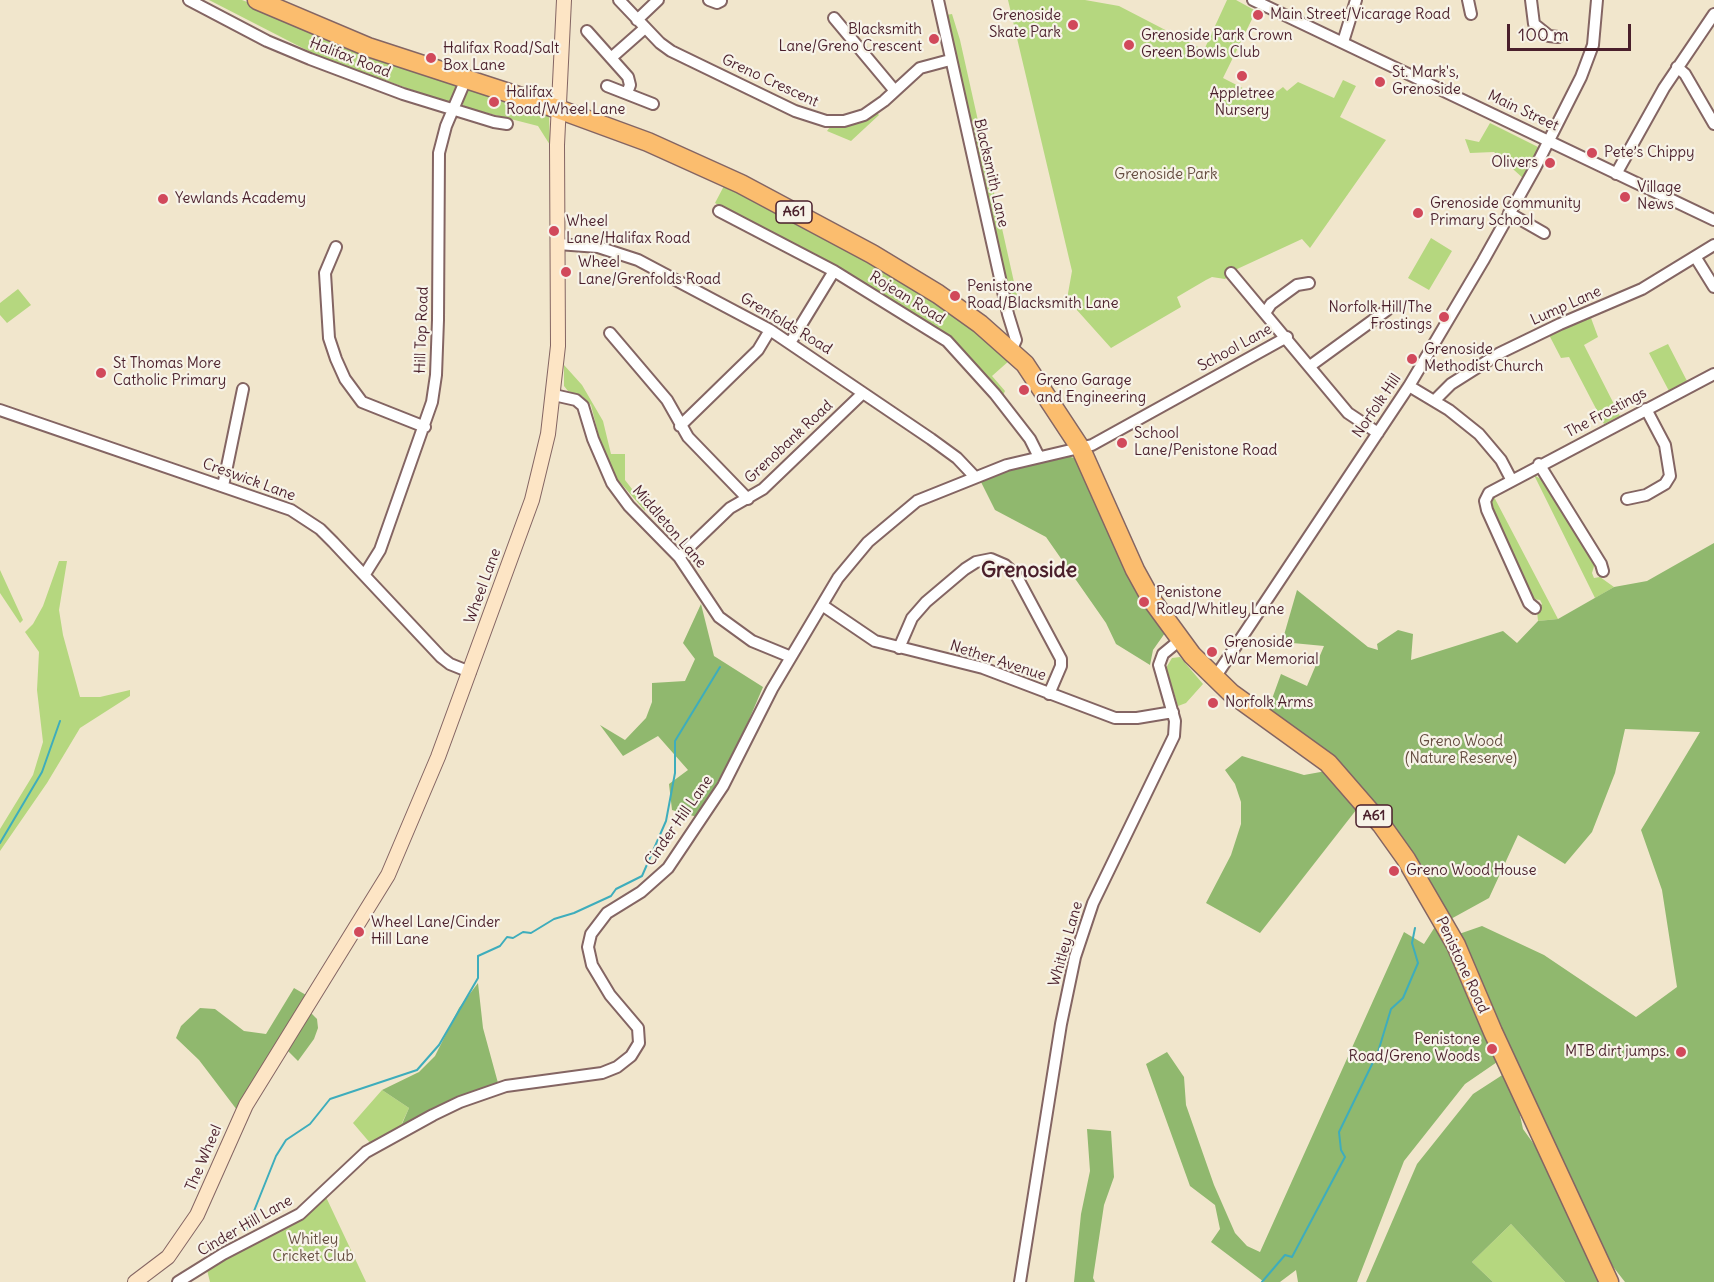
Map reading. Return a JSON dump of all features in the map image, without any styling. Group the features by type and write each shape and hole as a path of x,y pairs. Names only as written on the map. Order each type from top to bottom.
{"highway":[{"name":"A61","path":"257,0 368,47 558,108 689,160 807,218 938,294 980,324 1011,351 1041,386 1081,449 1135,570 1151,599 1180,640 1214,679"},
{"name":"Penistone Road","path":"1214,679 1328,763 1381,824 1406,859 1456,945 1493,1032 1609,1282"}],"street":[{"name":"Halifax Road","path":"189,0 267,41 310,59 453,110 507,124"},
{"name":"Wheel Lane","path":"289,1034 388,875 406,835 470,672 532,500 542,463 554,395 558,346 558,108 564,0"},
{"name":"Greno Crescent","path":"619,0 671,51 795,111 826,121 844,121 864,115 926,65 950,60"},
{"path":"611,58 641,24 658,0"},
{"path":"709,0 717,3 720,1"},
{"name":"Blacksmith Lane","path":"938,0 1016,340 1011,351"},
{"name":"Main Street","path":"1255,0 1714,220"},
{"path":"1343,42 1356,0"},
{"path":"1468,0 1471,14"},
{"path":"1531,0 1534,24 1549,36 1558,37"},
{"name":"Norfolk Hill","path":"1214,679 1446,327 1549,140 1590,57 1595,32 1597,0"},
{"path":"1616,174 1677,67 1714,14"},
{"path":"834,18 895,91"},
{"path":"586,31 630,81 627,93"},
{"path":"1677,67 1685,74 1714,124"},
{"name":"Hill Top Road","path":"365,574 380,550 424,427 436,375 440,153 446,126 466,79"},
{"path":"607,86 653,104"},
{"name":"Rojean Road","path":"719,211 834,271 932,329 959,352 1009,412 1039,457"},
{"path":"1509,213 1544,233"},
{"name":"Grenfolds Road","path":"558,244 598,247 638,260 770,330 957,458 975,477"},
{"name":"Lump Lane","path":"1434,401 1451,384 1500,353 1642,289 1714,245"},
{"path":"336,247 326,273 329,338 345,379 362,402 424,427"},
{"path":"1696,258 1714,286"},
{"path":"790,343 834,271"},
{"path":"1231,273 1287,337"},
{"path":"1265,313 1271,304 1297,285 1309,283"},
{"path":"1310,366 1387,310"},
{"path":"680,426 750,359 770,330"},
{"path":"609,333 667,400 680,426 748,499"},
{"name":"School Lane","path":"1060,454 1081,449 1287,337 1348,412 1378,433"},
{"name":"The Frostings","path":"1535,608 1529,603 1487,510 1486,498 1492,490 1714,374"},
{"path":"1409,386 1479,434 1500,460 1511,479"},
{"path":"223,486 243,389"},
{"name":"Grenobank Road","path":"679,557 730,508 748,499 771,482 862,393"},
{"name":"Middleton Lane","path":"554,395 576,400 583,406 593,439 612,483 629,506 679,557 724,622 752,641 791,657"},
{"path":"1627,499 1646,495 1665,484 1670,476 1665,445 1646,409"},
{"name":"Creswick Lane","path":"0,410 270,501 305,518 320,529 365,574 441,657 450,664 470,672"},
{"name":"Cinder Hill Lane","path":"178,1282 223,1254 300,1214 366,1152 433,1115 460,1102 506,1086 602,1072 617,1067 631,1056 639,1043 638,1028 604,987 592,964 588,940 607,913 641,892 668,868 723,786 791,657 846,567 890,522 917,501 975,477 1039,457 1060,454"},
{"path":"1539,465 1601,564 1603,571"},
{"path":"899,648 912,618 926,602 976,562 991,559 998,561 1012,570 1023,586 1061,658 1061,666 1049,693"},
{"name":"Nether Avenue","path":"822,605 875,641 982,668 1114,718 1137,718 1173,712"},
{"name":"Whitley Lane","path":"1020,1282 1061,1024 1075,957 1093,903 1174,736 1173,712 1160,665 1163,654 1180,640"},
{"name":"The Wheel","path":"135,1282 168,1257 197,1215 238,1121 289,1034"}],"green space":[{"path":"209,0 242,0 458,83 452,104 320,57"},
{"name":"Grenoside Park","path":"1008,0 1085,0 1119,6 1204,50 1227,0 1236,0 1256,11 1223,78 1266,100 1283,87 1287,91 1298,82 1334,98 1343,80 1356,86 1340,117 1386,140 1310,248 1302,239 1235,270 1225,279 1212,277 1206,280 1177,297 1181,307 1111,348 1067,299 1072,271"},
{"path":"952,14 960,40 1020,309 1013,310 946,15"},
{"path":"471,87 493,100 549,115 550,145 538,126 464,107 462,102 467,90"},
{"path":"877,113 879,115 851,141 827,131 830,127 839,128 865,121"},
{"path":"1490,123 1538,147 1524,179 1494,152 1470,153 1465,139 1479,142"},
{"path":"725,184 842,246 927,297 987,338 1010,360 992,376 1005,391 1002,397 959,348 898,303 715,203"},
{"path":"1431,238 1452,251 1429,290 1408,278"},
{"path":"18,289 31,305 7,323 0,315 0,303"},
{"path":"1591,318 1598,337 1584,345 1620,416 1604,424 1569,357 1561,358 1548,333"},
{"path":"1668,344 1687,381 1669,391 1649,353"},
{"path":"564,365 582,385 603,421 611,454 625,454 625,480 646,507 645,511 612,473 602,449 591,405 582,396 568,391 564,386"},
{"path":"1067,456 1078,459 1142,603 1165,633 1153,650 1150,665 1116,644 1106,623 1046,537 995,510 979,478"},
{"path":"1534,475 1546,482 1595,563 1592,573 1594,578 1600,577 1614,587 1595,598"},
{"path":"1493,495 1558,619 1538,621 1537,611 1542,604 1540,600 1532,599 1494,516 1491,502"},
{"name":"Greno Wood (Nature Reserve)","path":"1714,543 1714,1282 1625,1282 1607,1259 1459,934 1482,926 1544,955 1636,1017 1677,987 1662,890 1641,830 1700,732 1625,729 1615,773 1592,832 1565,864 1518,835 1489,898 1449,920 1386,820 1360,786 1334,761 1268,710 1281,674 1307,686 1324,646 1282,642 1297,590 1368,647 1378,650 1377,644 1398,630 1413,634 1411,660 1503,631 1517,643 1538,621 1558,619 1614,587 1647,581"},
{"path":"59,561 67,561 59,610 63,635 80,697 100,697 130,690 130,696 80,728 47,783 0,851 0,829 33,775 43,742 37,690 39,652 25,632 33,624 43,606"},
{"path":"0,570 23,620 20,623 0,593"},
{"path":"701,604 714,656 763,687 736,750 697,817 672,810 669,784 688,770 658,736 623,756 600,725 625,740 646,718 652,702 652,683 685,681 695,659 683,643"},
{"path":"1180,657 1203,684 1186,703 1178,706 1166,668 1172,658"},
{"path":"1242,756 1304,775 1326,771 1360,805 1260,933 1206,903 1231,855 1241,824 1241,802 1235,784 1225,770"},
{"path":"1438,922 1500,1060 1465,1084 1404,1161 1357,1282 1298,1282 1296,1270 1280,1282 1264,1282 1211,1242 1220,1229 1215,1205 1190,1186 1146,1064 1167,1052 1184,1077 1186,1105 1214,1185 1235,1233 1247,1246 1260,1252 1404,932 1424,944"},
{"path":"478,983 483,1028 498,1083 452,1100 405,1127 402,1124 409,1108 382,1090 419,1072 435,1056 459,1008"},
{"path":"294,988 306,995 237,1110 199,1060 176,1038 181,1026 200,1008 215,1009 244,1031 266,1034"},
{"path":"309,1011 317,1019 318,1028 314,1039 298,1061 287,1050"},
{"path":"1507,1072 1514,1088 1523,1129 1548,1164 1600,1282 1565,1282 1511,1224 1472,1262 1493,1282 1366,1282 1417,1164 1473,1094"},
{"path":"382,1090 409,1108 402,1123 405,1127 371,1144 353,1123"},
{"path":"1087,1129 1111,1131 1114,1177 1104,1205 1093,1278 1095,1282 1074,1282 1081,1214 1090,1171"},
{"name":"Whitley Cricket Club","path":"326,1197 366,1282 210,1282 207,1270 229,1255 287,1226"},
{"path":"1511,1224 1565,1282 1493,1282 1472,1262"}],"waterway":[{"path":"246,1231 276,1156 286,1140 310,1124 330,1099 417,1070 439,1045 478,978 478,956 500,946 507,937 513,938 523,932 531,933 554,919 574,913 611,896 616,889 642,876 666,821 675,773 675,741 720,667"},
{"path":"0,843 42,772 60,721"},
{"path":"1262,1282 1285,1255 1292,1257 1345,1157 1341,1150 1339,1132 1378,1052 1391,1009 1403,998 1418,963 1412,943 1415,928"}],"place":[{"name":"Main Street/Vicarage Road","path":"1258,15"},
{"name":"Grenoside Skate Park","path":"1073,25"},
{"name":"Blacksmith Lane/Greno Crescent","path":"934,39"},
{"name":"Grenoside Park Crown Green Bowls Club","path":"1129,45"},
{"name":"Halifax Road/Salt Box Lane","path":"431,58"},
{"name":"Appletree Nursery","path":"1242,76"},
{"name":"St. Mark's, Grenoside","path":"1380,82"},
{"name":"Halifax Road/Wheel Lane","path":"494,102"},
{"name":"Pete’s Chippy","path":"1592,153"},
{"name":"Olivers","path":"1550,163"},
{"name":"Village News","path":"1625,197"},
{"name":"Yewlands Academy","path":"163,199"},
{"name":"Grenoside Community Primary School","path":"1418,213"},
{"name":"Wheel Lane/Halifax Road","path":"554,231"},
{"name":"Wheel Lane/Grenfolds Road","path":"566,272"},
{"name":"Penistone Road/Blacksmith Lane","path":"955,296"},
{"name":"Norfolk Hill/The Frostings","path":"1444,317"},
{"name":"Grenoside Methodist Church","path":"1412,359"},
{"name":"St Thomas More Catholic Primary","path":"101,373"},
{"name":"Greno Garage and Engineering","path":"1024,390"},
{"name":"School Lane/Penistone Road","path":"1122,443"},
{"name":"Penistone Road/Whitley Lane","path":"1144,602"},
{"name":"Grenoside War Memorial","path":"1212,652"},
{"name":"Norfolk Arms","path":"1213,703"},
{"name":"Greno Wood House","path":"1394,871"},
{"name":"Wheel Lane/Cinder Hill Lane","path":"359,932"},
{"name":"Penistone Road/Greno Woods","path":"1492,1049"},
{"name":"MTB dirt jumps.","path":"1681,1052"}],"district":[{"name":"Grenoside","path":"1029,571"}]}
